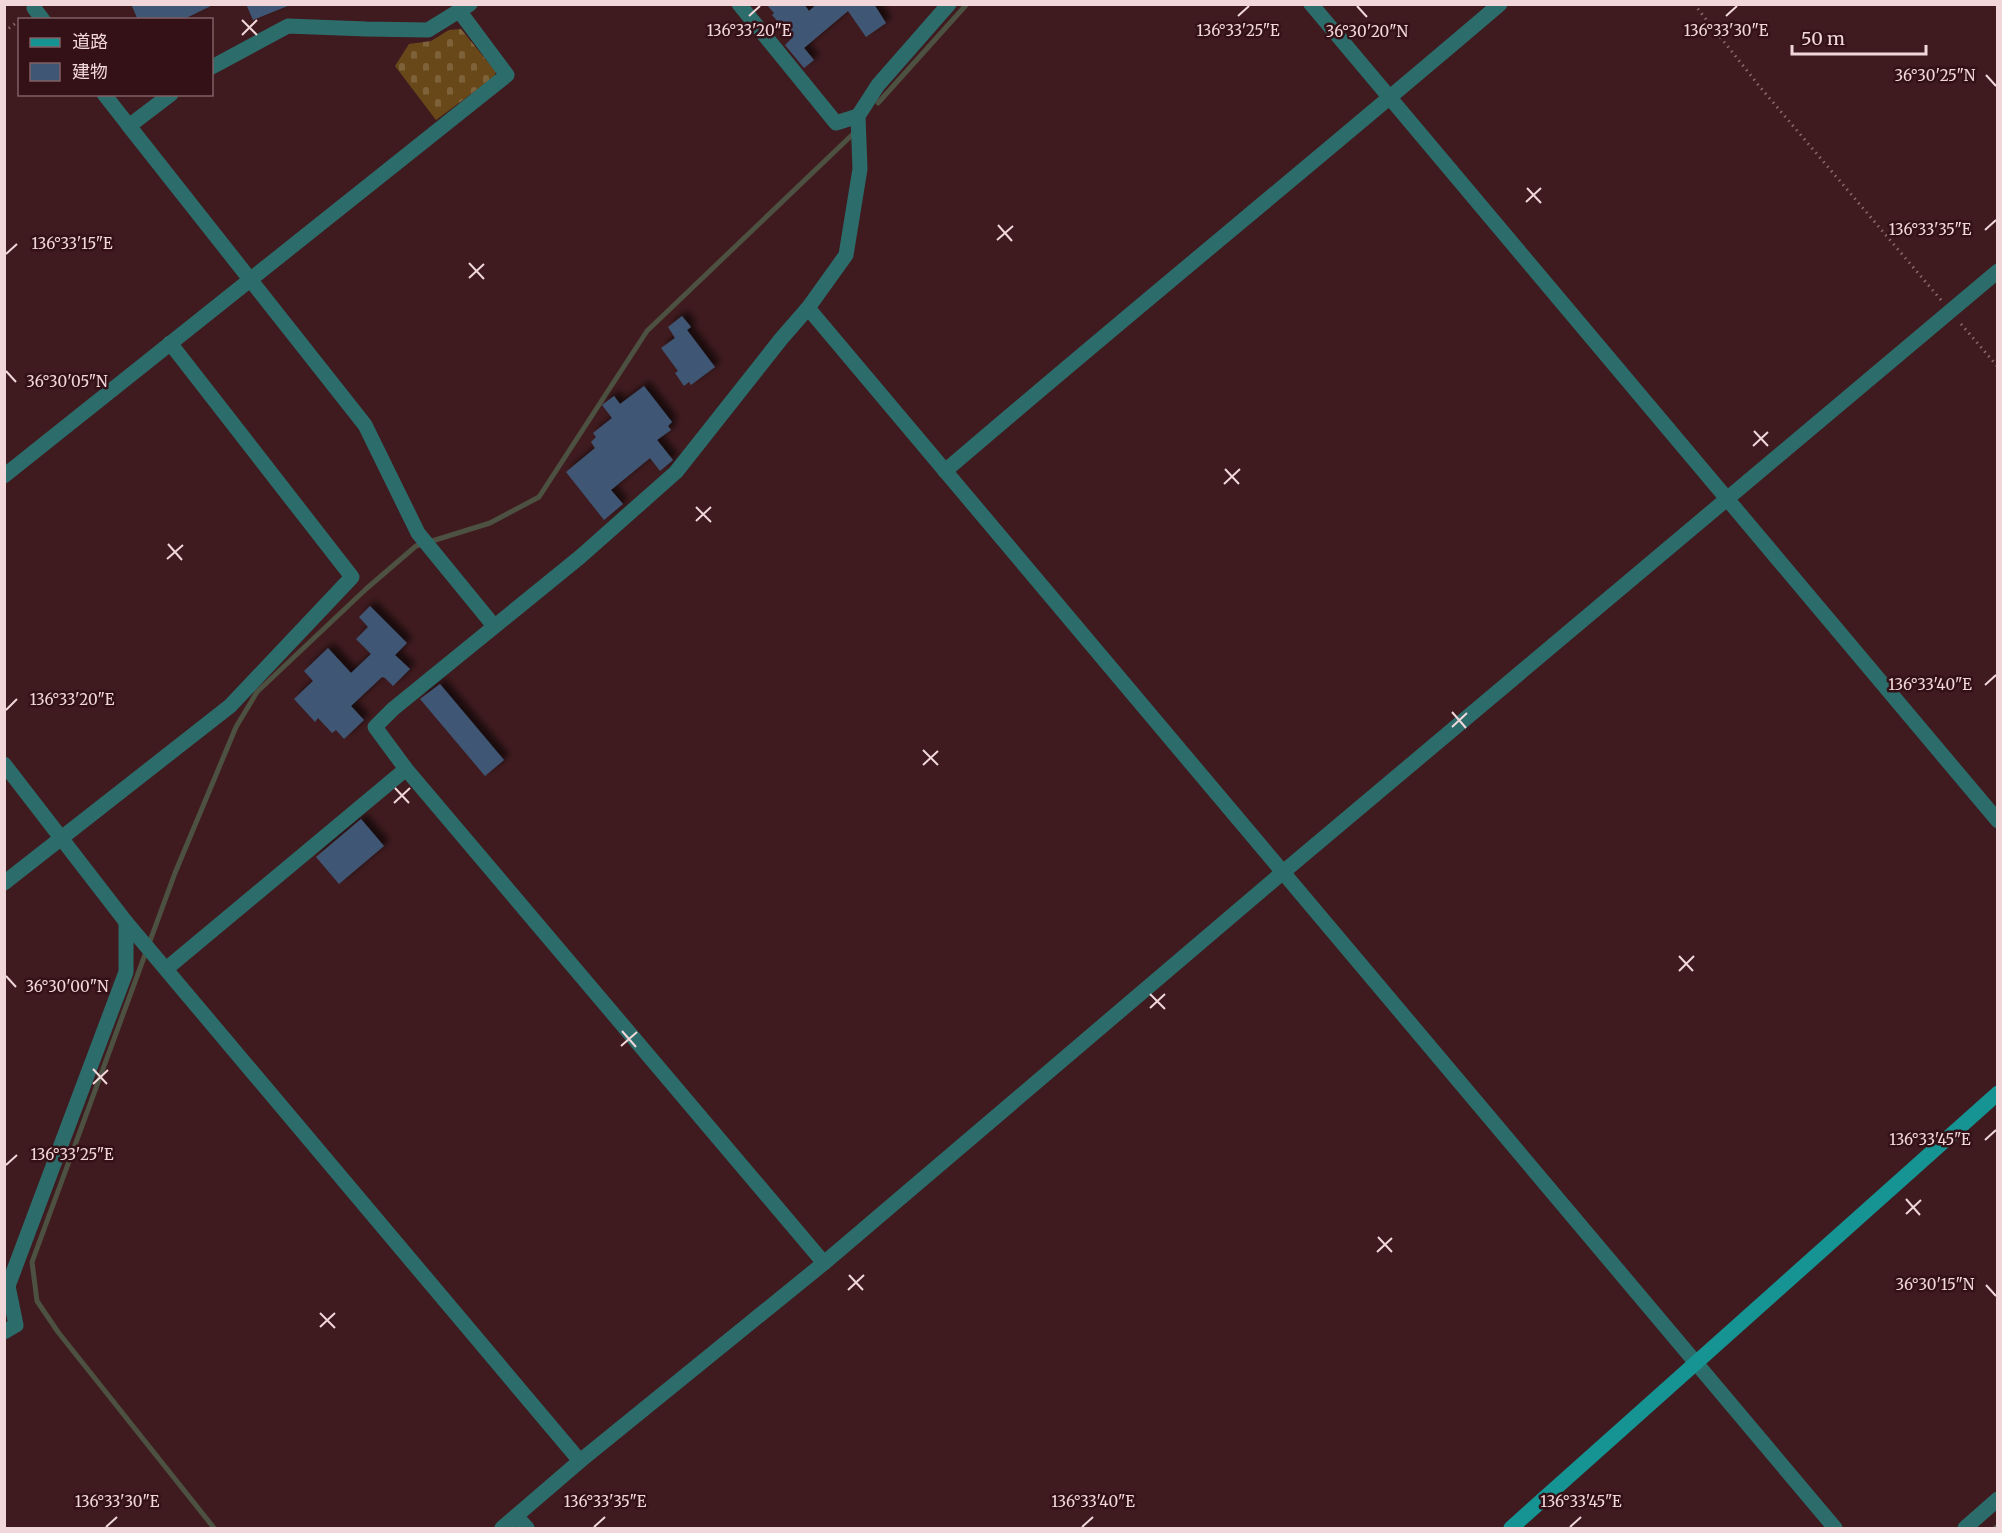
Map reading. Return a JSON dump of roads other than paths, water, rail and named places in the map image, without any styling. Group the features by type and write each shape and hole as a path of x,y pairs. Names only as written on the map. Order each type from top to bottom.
{"street":[{"path":"739,4 836,123 858,116"},
{"path":"824,1263 406,769 375,727 393,709 580,557 676,472 808,308 846,255 860,169 858,116 878,85 949,4"},
{"path":"1311,4 1998,821"},
{"path":"945,471 1233,226 1390,98 1500,4"},
{"path":"4,476 507,75 465,8 428,30 288,26 213,66"},
{"path":"106,96 365,425 424,541 494,626"},
{"path":"129,126 168,96"},
{"path":"502,1528 580,1461 824,1263 1282,873 1998,271"},
{"path":"808,308 1835,1528"},
{"path":"4,883 230,706 352,577 170,343"},
{"path":"4,764 154,956 580,1461"},
{"path":"166,969 406,769"},
{"path":"4,1332 16,1325 8,1286 126,972 126,922"},
{"path":"1511,1528 1998,1093"},
{"path":"1965,1528 1998,1499"},
{"path":"516,1516 527,1528"}],"waterway":[{"path":"878,103 967,4"},
{"path":"214,1528 58,1332 37,1301 32,1262 175,873 236,727 257,692 366,589 416,546 490,523 539,497 647,331 853,134"}]}
